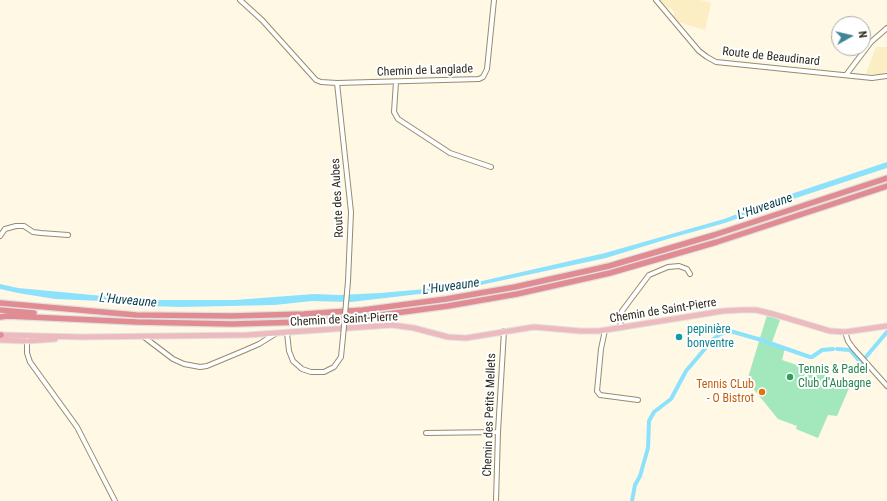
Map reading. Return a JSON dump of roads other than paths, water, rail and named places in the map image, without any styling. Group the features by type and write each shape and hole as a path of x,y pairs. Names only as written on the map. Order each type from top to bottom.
{"highway":[{"path":"0,303 136,315 231,316 348,311 446,299 515,287 609,266 714,235 887,178"},
{"path":"0,317 8,316 232,324 304,322 365,317 479,301 610,273 717,242 887,186"},
{"path":"0,310 110,320"}],"main road":[{"name":"Chemin de Saint-Pierre","path":"0,336 27,338 275,334 392,325 414,328 437,335 458,338 482,336 534,327 580,331 605,330 723,311 740,310 756,310 830,331 845,332 887,326"}],"street":[{"path":"240,0 262,20 316,80 321,82 337,83"},
{"name":"Chemin de Langlade","path":"337,83 475,80 483,77 486,73 488,62 494,0"},
{"name":"Route de Beaudinard","path":"656,0 699,51 716,62 872,78 887,76"},
{"path":"846,75 871,42 887,28"},
{"path":"396,82 394,112 398,119 450,153 490,167"},
{"name":"Route des Aubes","path":"287,333 289,352 293,361 302,369 311,372 324,372 334,367 341,357 348,281 351,212 337,83"},
{"path":"0,236 5,229 16,226 24,226 33,232 68,235"},
{"path":"621,328 620,319 622,310 649,275 668,267 679,266 687,269 690,274"},
{"path":"605,330 601,350 598,392 600,394 638,400"},
{"name":"Chemin des Petits Mellets","path":"496,501 498,432 504,331"},
{"path":"845,332 848,341 853,348 887,386"},
{"path":"144,337 173,359 184,364 200,367 207,366 259,344 275,334"},
{"path":"27,338 27,353 30,362 77,427 115,501"},
{"path":"426,433 498,432"}],"water":[{"name":"L'Huveaune","path":"887,162 887,168 725,223 606,258 462,289 351,302 312,301 275,305 180,307 55,299 0,289 0,284 18,288 146,300 235,300 314,294 339,295 380,293 460,286 605,253 724,219 779,198"}],"waterway":[{"path":"711,341 720,334 730,331 810,357 822,350 833,349"},
{"path":"865,358 887,332"},
{"path":"632,501 635,485 640,476 648,448 649,421 654,412 671,399 686,371 709,344"},
{"path":"837,349 850,350 861,363"}],"place":[{"name":"pepinière bonventre","path":"679,337"},
{"name":"Tennis & Padel Club d'Aubagne","path":"790,377"},
{"name":"Tennis CLub - O Bistrot","path":"762,392"}]}
